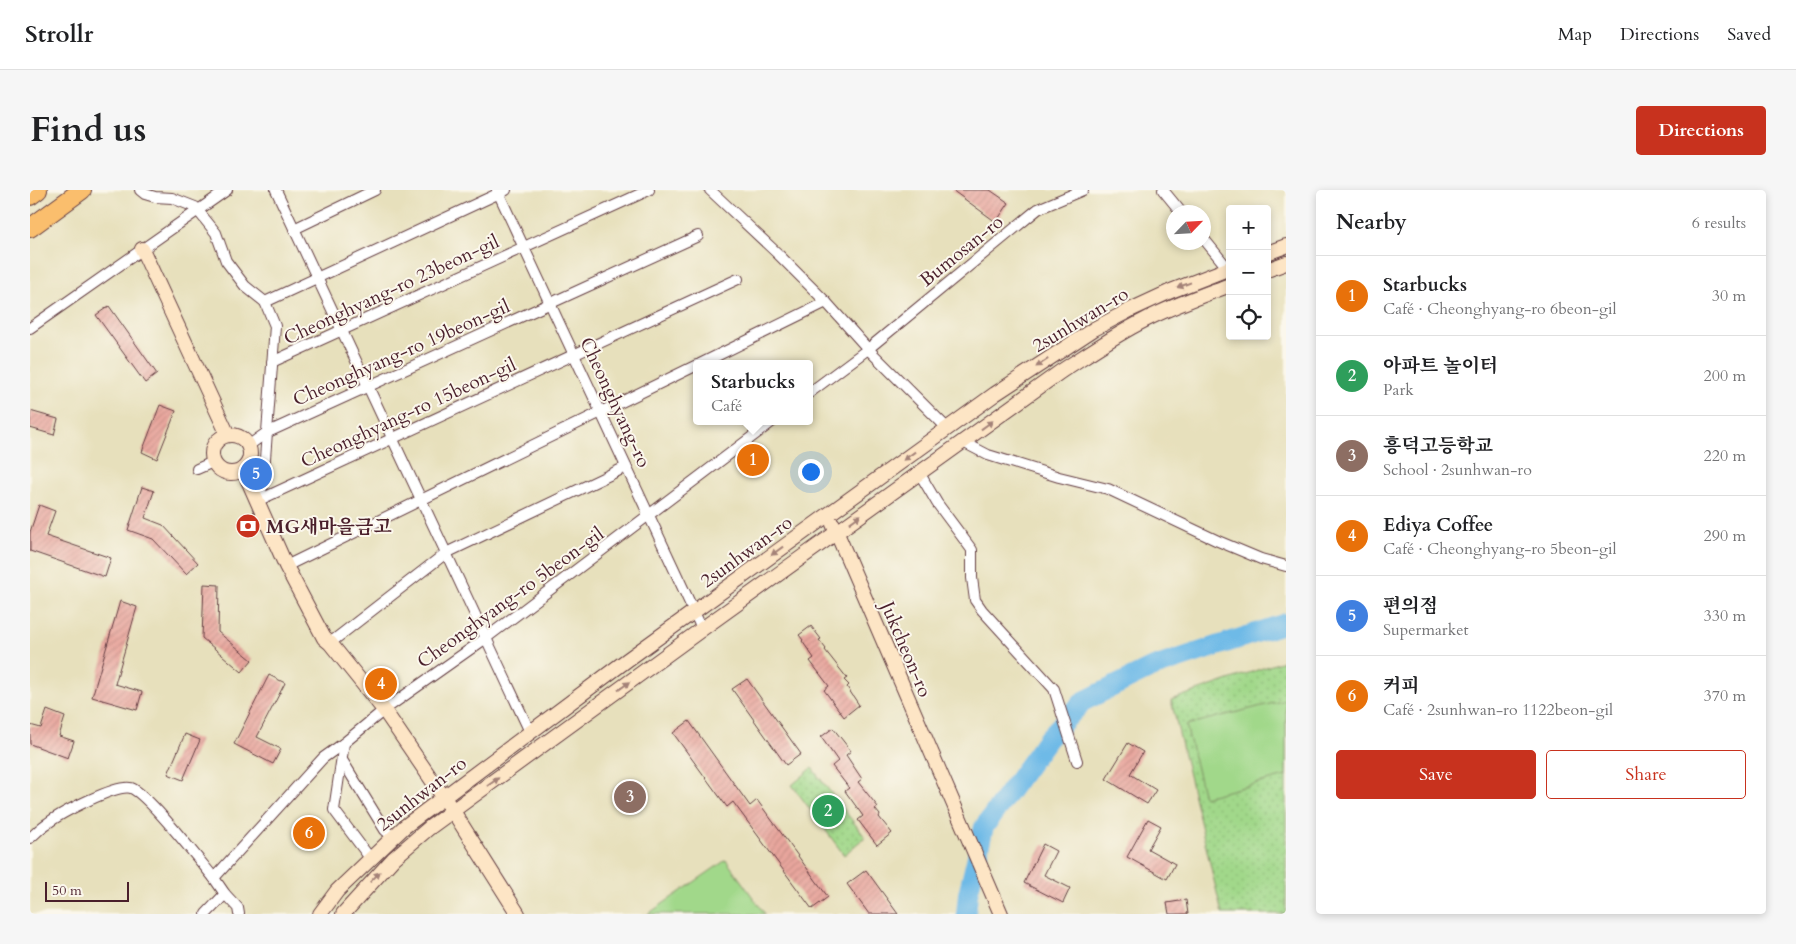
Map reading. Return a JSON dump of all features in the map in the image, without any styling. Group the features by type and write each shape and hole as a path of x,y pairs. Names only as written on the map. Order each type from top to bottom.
{"highway":[{"path":"30,196 38,190"},
{"path":"30,228 82,190"}],"main road":[{"path":"1271,252 1286,246"},
{"path":"142,249 228,435"},
{"path":"1271,268 1286,262"},
{"name":"2sunhwan-ro","path":"320,914 337,891 370,858 393,837 444,797 694,612 948,429 1060,350 1094,329 1171,290 1226,270"},
{"name":"2sunhwan-ro","path":"343,914 394,858 429,828 1060,372 1113,338 1144,321 1226,286"},
{"path":"228,435 237,436 243,439 248,446 250,456 243,469 234,473 227,473 222,471 213,462 212,456 215,444 219,439 228,435"},
{"path":"243,469 286,566 324,638 384,710 444,797 518,914"},
{"name":"Jukcheon-ro","path":"829,514 1001,914"}],"street":[{"path":"140,190 145,194 155,197 172,198 195,206 216,233 226,261 245,286 265,302 275,326 263,485 257,501"},
{"path":"30,328 226,190"},
{"path":"276,190 530,732"},
{"path":"294,229 375,190"},
{"name":"Cheonghyang-ro 23beon-gil","path":"272,362 649,190"},
{"path":"710,190 731,208 826,302 868,349 948,429"},
{"name":"Bumosan-ro","path":"813,390 868,349 1038,209 1083,190"},
{"path":"1163,190 1175,205"},
{"path":"265,302 501,191"},
{"name":"Cheonghyang-ro","path":"501,191 524,247 702,629"},
{"name":"Cheonghyang-ro 19beon-gil","path":"248,446 266,433 698,236"},
{"path":"1211,247 1226,265"},
{"name":"Cheonghyang-ro 15beon-gil","path":"257,501 738,279"},
{"path":"706,360 826,302"},
{"path":"286,566 693,366"},
{"name":"Cheonghyang-ro 5beon-gil","path":"214,878 323,758 384,710 486,638 768,425"},
{"path":"963,442 988,455 1059,477 1108,488 1218,541 1261,559 1286,566"},
{"path":"197,469 213,462"},
{"path":"330,644 446,553 626,467"},
{"path":"920,474 937,503 972,550 972,578 975,600 1054,689 1077,761"},
{"path":"344,743 334,810 370,858"},
{"path":"342,760 385,830 393,837"},
{"path":"30,838 47,823 84,803 121,788 130,788 139,792 156,810 238,908 239,914"},
{"path":"206,914 225,894"}],"green space":[{"path":"1286,660 1286,914 1222,914 1171,700"},
{"path":"1286,700 1286,776 1204,797 1186,725"},
{"path":"812,768 865,837 844,855 792,785"},
{"path":"726,860 765,914 648,914"}],"building":[{"path":"952,190 990,190 1009,203 996,222"},
{"path":"109,306 157,374 145,383 96,315"},
{"path":"160,405 176,411 157,459 142,452"},
{"path":"30,411 58,419 54,435 30,428"},
{"path":"142,487 154,491 145,518 163,525 198,563 186,574 153,539 128,530"},
{"path":"39,505 55,511 46,536 111,558 105,577 30,551 30,532"},
{"path":"204,584 219,585 218,632 252,660 242,672 202,638"},
{"path":"120,601 137,607 115,684 142,692 137,710 92,697"},
{"path":"811,626 821,639 819,640 825,650 847,678 844,680 849,685 847,687 859,705 844,717 824,690 829,686 810,661 814,658 799,635"},
{"path":"269,675 285,683 257,737 281,749 273,764 234,744"},
{"path":"747,679 801,754 786,765 732,689"},
{"path":"47,710 65,717 59,736 74,741 68,758 30,744 30,725 41,728"},
{"path":"689,721 750,806 757,800 828,897 812,909 733,802 727,807 673,733"},
{"path":"833,728 851,751 846,755 862,779 858,782 878,807 875,809 880,815 879,817 892,833 877,845 858,820 863,816 845,791 849,788 832,766 838,761 821,737"},
{"path":"185,734 200,740 183,780 168,774"},
{"path":"1128,743 1143,752 1130,774 1156,790 1147,804 1106,779"},
{"path":"1148,819 1161,826 1148,849 1175,864 1167,879 1127,857"},
{"path":"1043,844 1056,851 1044,875 1070,888 1063,903 1024,883"},
{"path":"866,870 898,914 869,914 847,884"},
{"path":"1186,900 1188,914 1169,914 1167,903"}],"waterway":[{"path":"966,914 968,894 984,827 1048,738 1084,701 1151,668 1286,623"}],"place":[{"name":"Starbucks","path":"753,460"},
{"name":"편의점","path":"256,474"},
{"name":"MG새마을금고","path":"248,526"},
{"name":"Ediya Coffee","path":"381,684"},
{"name":"흥덕고등학교","path":"630,797"},
{"name":"아파트 놀이터","path":"828,811"},
{"name":"커피","path":"309,833"}]}
